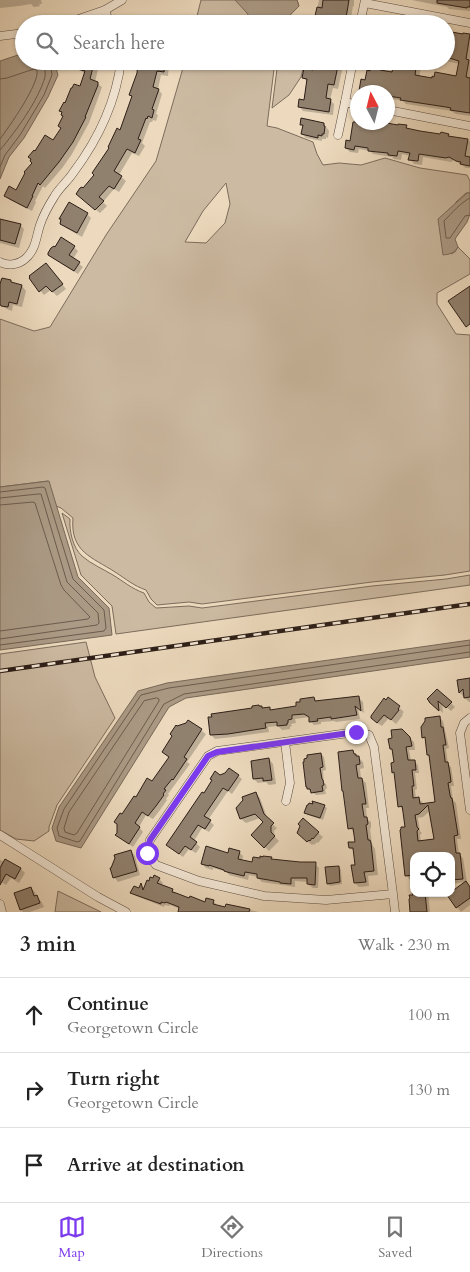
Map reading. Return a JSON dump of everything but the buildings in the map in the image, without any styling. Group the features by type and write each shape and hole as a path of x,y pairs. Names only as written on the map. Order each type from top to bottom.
{"street":[{"path":"90,15 105,10 122,0"},
{"path":"362,15 365,1 432,15"},
{"path":"105,10 107,15"},
{"path":"455,20 470,23"},
{"path":"0,36 15,34"},
{"path":"0,262 15,265 24,261 35,246 41,223 54,196 73,174 92,144 108,110 120,70"},
{"path":"338,135 351,70"},
{"path":"344,102 350,103"},
{"path":"395,111 470,126"},
{"path":"470,718 464,723 460,733 470,806"},
{"path":"393,894 326,900 264,896 199,881 156,865 147,853 150,840 208,756 217,752 356,732 369,735 374,747 393,894 395,912"},
{"path":"285,742 290,782 286,801"},
{"path":"0,834 98,897 126,912"},
{"path":"0,904 2,912"}],"shaded area":[{"path":"201,0 297,0 299,6 290,15 197,15"},
{"path":"182,70 274,70 267,126 313,142 323,165 339,163 361,165 385,158 420,168 467,175 470,181 470,193 466,193 456,202 451,254 458,247 470,259 470,274 437,293 437,304 456,334 470,335 470,571 202,604 189,602 157,605 146,590 84,552 75,539 73,518 56,506 48,481 0,487 0,319 34,331 50,327 106,235 156,161","holes":["226,183 230,204 225,223 206,243 185,242 203,211"]},
{"path":"277,70 303,70 301,77 289,95 272,108"},
{"path":"62,513 70,519 72,539 79,553 93,564 144,593 149,602 156,608 189,606 202,608 470,575 470,585 116,634 112,606 81,575"},
{"path":"86,642 95,677 115,718 57,805 49,831 34,841 16,839 0,830 0,654"},
{"path":"58,891 101,912 55,912"}],"water":[{"path":"235,0 297,0 299,6 290,15 248,15"},
{"path":"15,56 15,70 57,70 58,75 48,97 24,138 9,157 0,179 0,61"},
{"path":"467,193 470,193 470,214 467,222 455,239 458,247 452,253 443,255 438,219"},
{"path":"49,481 78,577 109,608 112,635 0,650 0,487"},
{"path":"470,640 470,657 186,698 169,707 81,848 56,841 52,828 59,807 138,691 167,683"}],"railway":[{"path":"0,671 470,604"}],"route":[{"path":"147,853 150,840 208,756 217,752 356,732"}]}
